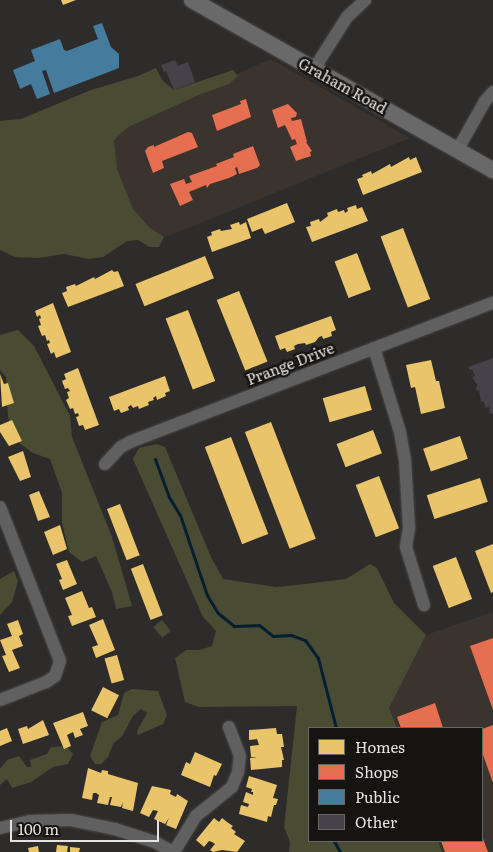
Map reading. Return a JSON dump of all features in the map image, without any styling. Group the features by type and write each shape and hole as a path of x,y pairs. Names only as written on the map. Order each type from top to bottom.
{"main road":[{"name":"Graham Road","path":"193,0 493,170"}],"street":[{"path":"314,69 347,17 365,0"},
{"path":"458,149 493,92"},
{"name":"Prange Drive","path":"105,464 121,447 130,442 493,303"},
{"path":"374,348 402,441 405,459 409,528 406,547 424,604"},
{"path":"0,507 2,521 44,618 60,661 59,669 55,676 46,682 0,700"},
{"path":"0,828 30,821 71,820 115,829 155,842 173,852 196,816 232,787 238,772 240,756 229,727"}],"shaded area":[{"path":"271,59 410,138 146,245 100,132"},
{"path":"493,612 493,852 442,852 438,842 483,842 483,727 397,727 389,708 426,635"}],"green space":[{"path":"156,68 162,80 174,90 233,70 238,76 229,84 201,94 128,127 114,140 117,169 133,209 150,228 164,237 159,247 150,247 138,240 127,241 103,257 89,259 64,254 38,258 15,257 0,250 0,121 21,119 91,90 138,76"},
{"path":"18,330 34,346 70,416 72,437 112,537 132,606 116,609 112,592 96,556 82,562 69,552 62,523 62,493 50,459 33,453 19,443 8,418 6,377 0,370 0,335"},
{"path":"157,444 165,447 211,557 223,579 276,587 346,579 370,564 377,568 394,603 426,635 389,708 397,727 308,727 308,842 438,842 442,852 289,852 290,842 284,827 297,706 199,707 185,702 175,658 186,650 200,650 212,646 216,631 203,617 133,459 139,448"},
{"path":"14,571 18,581 12,602 0,615 0,579"},
{"path":"162,620 171,631 162,638 153,627"},
{"path":"132,689 158,691 167,715 163,724 138,735 137,731 147,713 141,709 133,716 122,736 113,744 108,757 101,764 95,764 90,756 102,722 118,715 124,693"},
{"path":"66,746 73,754 68,764 53,767 31,782 12,788 7,779 0,785 0,769 7,760 19,756 27,767 31,767 30,760 47,754 51,747"}],"building: Homes":[{"path":"61,0 76,0 63,5"},
{"path":"409,157 410,160 416,157 422,172 363,195 357,179 371,171 372,174 390,164 391,167"},
{"path":"287,203 295,222 265,234 262,228 252,232 247,219"},
{"path":"356,205 357,209 362,207 368,221 312,242 306,227 311,226 310,222 319,219 320,222 328,216 327,213 337,209 338,212 344,210 345,213 348,211 347,208"},
{"path":"239,222 240,225 246,222 251,238 212,252 207,237 212,235 211,232 220,229 221,231 232,229 230,225"},
{"path":"403,228 430,299 408,308 381,237"},
{"path":"357,253 371,289 349,298 335,262"},
{"path":"205,256 214,278 144,306 135,284"},
{"path":"112,270 114,272 118,271 124,286 68,307 62,293 67,291 66,287 75,284 76,286 94,277 95,279"},
{"path":"239,291 267,361 245,370 217,300"},
{"path":"53,303 71,352 56,358 54,352 51,354 47,344 50,343 49,340 47,341 45,335 42,336 38,326 41,325 39,319 41,318 40,315 37,317 35,311"},
{"path":"188,310 215,381 193,390 166,319"},
{"path":"331,316 336,330 331,332 332,336 323,339 322,336 319,337 315,342 306,345 305,343 298,344 294,346 295,349 287,352 285,348 280,350 275,336"},
{"path":"431,360 436,381 439,381 445,408 421,414 415,387 411,388 406,365"},
{"path":"78,368 99,425 85,430 83,425 79,426 76,417 79,416 78,413 75,414 73,408 70,409 66,400 69,398 67,392 70,391 68,388 65,389 62,381 66,379 64,374"},
{"path":"0,374 4,384 8,383 14,403 2,407"},
{"path":"165,376 170,391 165,393 166,396 157,400 156,396 153,398 154,400 148,402 149,405 139,409 138,406 133,408 131,405 128,407 129,410 121,413 119,409 114,411 109,397"},
{"path":"365,386 372,410 330,422 323,398"},
{"path":"12,420 22,441 9,446 0,432 0,425"},
{"path":"271,422 316,539 290,549 245,432"},
{"path":"373,430 382,453 346,467 337,444"},
{"path":"460,436 468,459 431,471 423,449"},
{"path":"231,437 268,534 242,544 205,447"},
{"path":"23,451 31,477 20,481 8,457"},
{"path":"379,476 399,528 376,537 356,485"},
{"path":"480,478 488,502 434,519 427,495"},
{"path":"39,491 50,517 38,521 29,495"},
{"path":"120,504 140,555 127,560 107,509"},
{"path":"60,525 67,549 53,555 44,532"},
{"path":"493,544 493,592 491,593 475,551"},
{"path":"456,557 472,599 449,608 433,566"},
{"path":"67,560 77,584 63,590 59,580 62,579 56,564"},
{"path":"143,564 163,615 151,620 131,569"},
{"path":"82,591 89,608 92,607 96,617 72,626 68,616 72,615 65,598"},
{"path":"103,619 115,650 96,658 92,647 98,645 89,625"},
{"path":"18,620 23,634 19,636 23,646 12,650 20,668 9,672 2,656 6,655 0,640 12,636 7,624"},
{"path":"117,655 124,680 112,684 105,659"},
{"path":"103,687 119,695 107,718 91,710"},
{"path":"83,712 88,726 80,729 83,735 75,738 73,732 67,735 71,746 64,749 53,723"},
{"path":"43,720 49,735 23,744 18,729 27,726 28,729"},
{"path":"7,728 12,741 0,746 0,731"},
{"path":"276,728 277,734 282,734 283,740 284,747 281,747 284,760 282,760 282,767 251,770 250,758 257,757 251,757 250,746 259,745 257,739 249,740 249,730"},
{"path":"195,752 222,764 216,776 214,775 210,787 181,775 186,762 190,764"},
{"path":"88,768 101,773 102,770 108,771 108,774 138,783 133,811 122,808 123,802 121,807 110,805 112,797 110,797 108,805 97,803 99,795 96,793 93,793 92,800 82,798"},
{"path":"249,776 277,785 273,798 278,799 276,805 274,805 271,817 268,816 267,822 239,814 241,805 248,807 249,804 243,802 246,792 253,795 252,789 246,787"},
{"path":"152,786 171,790 170,794 176,797 177,794 188,801 176,829 166,825 169,818 165,824 154,819 158,811 153,810 149,817 140,813"},
{"path":"214,818 219,822 222,818 233,826 231,828 236,832 234,834 245,841 237,852 222,850 213,852 210,850 215,844 209,841 204,847 196,840"},
{"path":"57,845 68,846 67,852 56,852"},
{"path":"38,846 39,852 29,852 28,848"},
{"path":"70,847 80,848 79,852 70,852"}],"building: Shops":[{"path":"246,99 251,117 217,131 212,115 241,104 240,101"},
{"path":"288,104 297,113 296,117 291,118 292,121 301,119 306,142 312,151 310,152 311,156 296,161 290,147 297,144 295,139 292,140 285,125 278,128 272,110"},
{"path":"188,132 192,133 198,147 162,161 164,168 153,173 145,151 148,147 154,145 154,147"},
{"path":"253,146 260,165 257,168 239,174 237,167 235,168 237,174 210,184 207,188 206,185 189,192 193,200 180,206 170,184 184,179 186,184 192,182 189,176 217,166 216,164 234,157 233,154"},
{"path":"493,638 493,710 470,646"},
{"path":"435,703 443,727 401,727 397,717"},
{"path":"493,725 493,783 483,755 483,729"},
{"path":"483,839 488,852 445,852 441,842 483,842"}],"building: Public":[{"path":"102,23 111,47 119,54 119,68 54,93 46,70 42,71 50,94 37,99 31,84 20,89 13,70 35,61 31,50 60,39 64,50 67,51 98,39 93,26"}],"building: Other":[{"path":"175,60 178,66 188,62 195,82 174,90 166,71 164,72 161,65"},
{"path":"493,358 493,413 490,414 489,406 486,408 483,401 481,402 479,390 477,391 476,387 478,386 472,377 475,376 472,369 470,370 468,367"}],"waterway":[{"path":"155,459 169,497 180,515 207,595 218,613 234,626 259,625 273,636 291,635 305,640 318,658 336,727"},
{"path":"335,842 340,852"}]}
